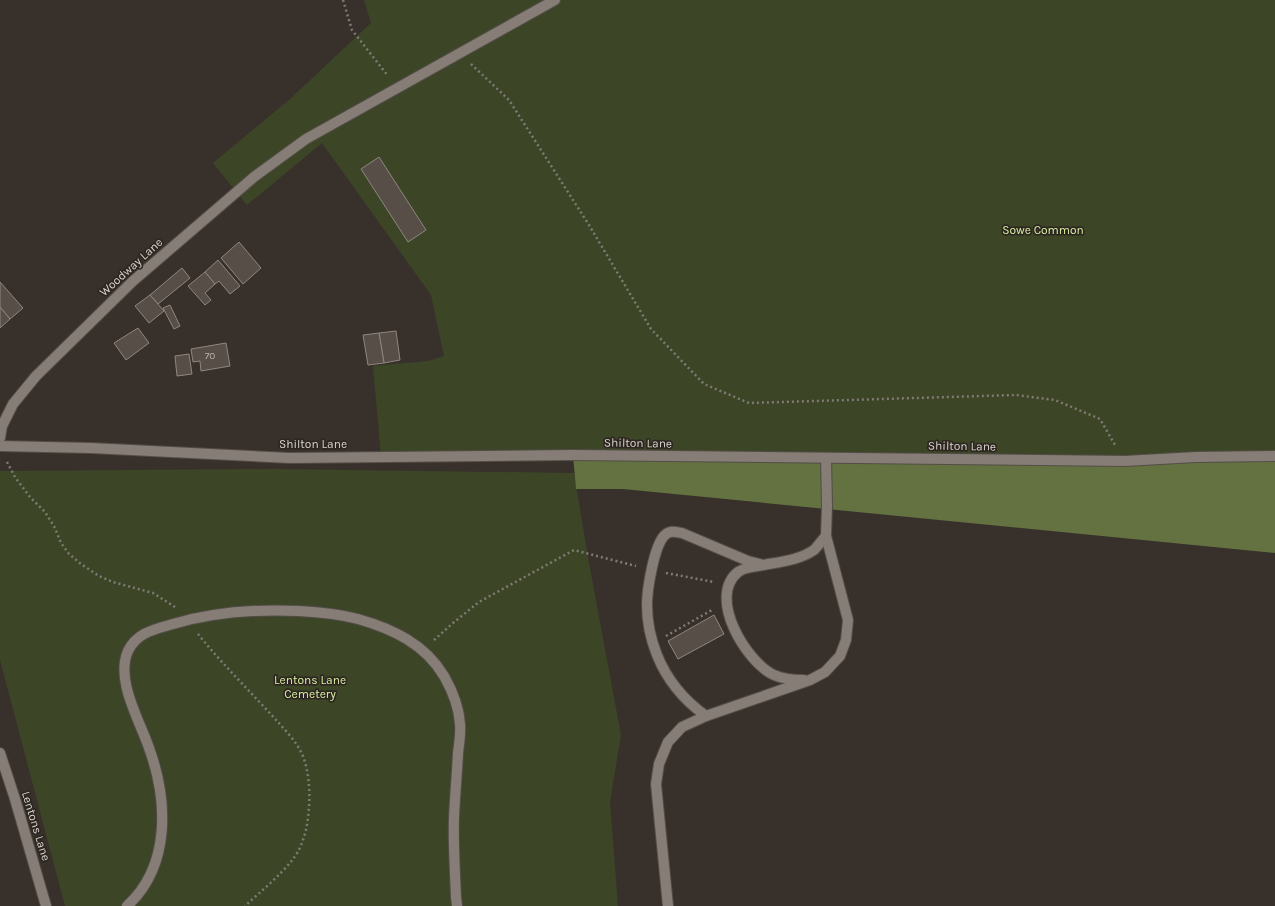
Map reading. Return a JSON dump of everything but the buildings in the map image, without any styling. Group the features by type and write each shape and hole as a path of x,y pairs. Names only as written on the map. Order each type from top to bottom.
{"street":[{"name":"Woodway Lane","path":"0,438 2,426 13,404 36,376 133,281 254,177 306,140 555,0"},
{"name":"Shilton Lane","path":"0,446 91,448 290,458 574,455 1125,461 1196,457 1275,456"},
{"path":"668,906 656,784 659,764 668,742 682,727 706,716 810,680 825,672 840,656 846,640 848,620 826,536 826,458"},
{"path":"706,716 689,702 667,675 653,642 647,604 651,570 657,549 661,540 666,534 673,531 682,533 748,561 763,565"},
{"path":"810,680 790,680 773,675 761,666 742,641 730,620 726,605 729,585 738,572 748,568 797,559 814,549 826,536"},
{"path":"127,906 137,897 148,882 160,846 163,824 162,799 158,777 149,747 130,698 125,679 125,664 128,651 135,642 148,631 186,620 240,611 276,610 324,613 358,619 410,640 434,661 451,689 458,708 460,724 454,818 457,906"},
{"name":"Lentons Lane","path":"0,753 46,906"}],"path":[{"path":"343,0 352,30 397,88"},
{"path":"460,53 509,100 589,225 651,329 704,384 749,403 1016,395 1055,400 1100,418 1125,461"},
{"path":"4,456 15,477 45,512 55,528 61,543 69,554 99,576 113,582 158,595 178,610 212,652 255,696 299,748 304,758 309,780 309,814 300,848 293,859 245,906"},
{"path":"423,650 479,602 574,550 651,570 714,582 715,588"},
{"path":"653,642 718,607"}],"green space":[{"name":"Sowe Common","path":"364,0 1275,0 1275,456 381,456 373,366 428,361 444,356 431,295 322,143 247,205 213,163 290,99 371,23"},
{"path":"573,455 1275,456 1275,553 623,489 576,489"},
{"name":"Lentons Lane Cemetery","path":"273,469 574,473 621,735 610,802 618,906 65,906 0,660 0,471"}]}
